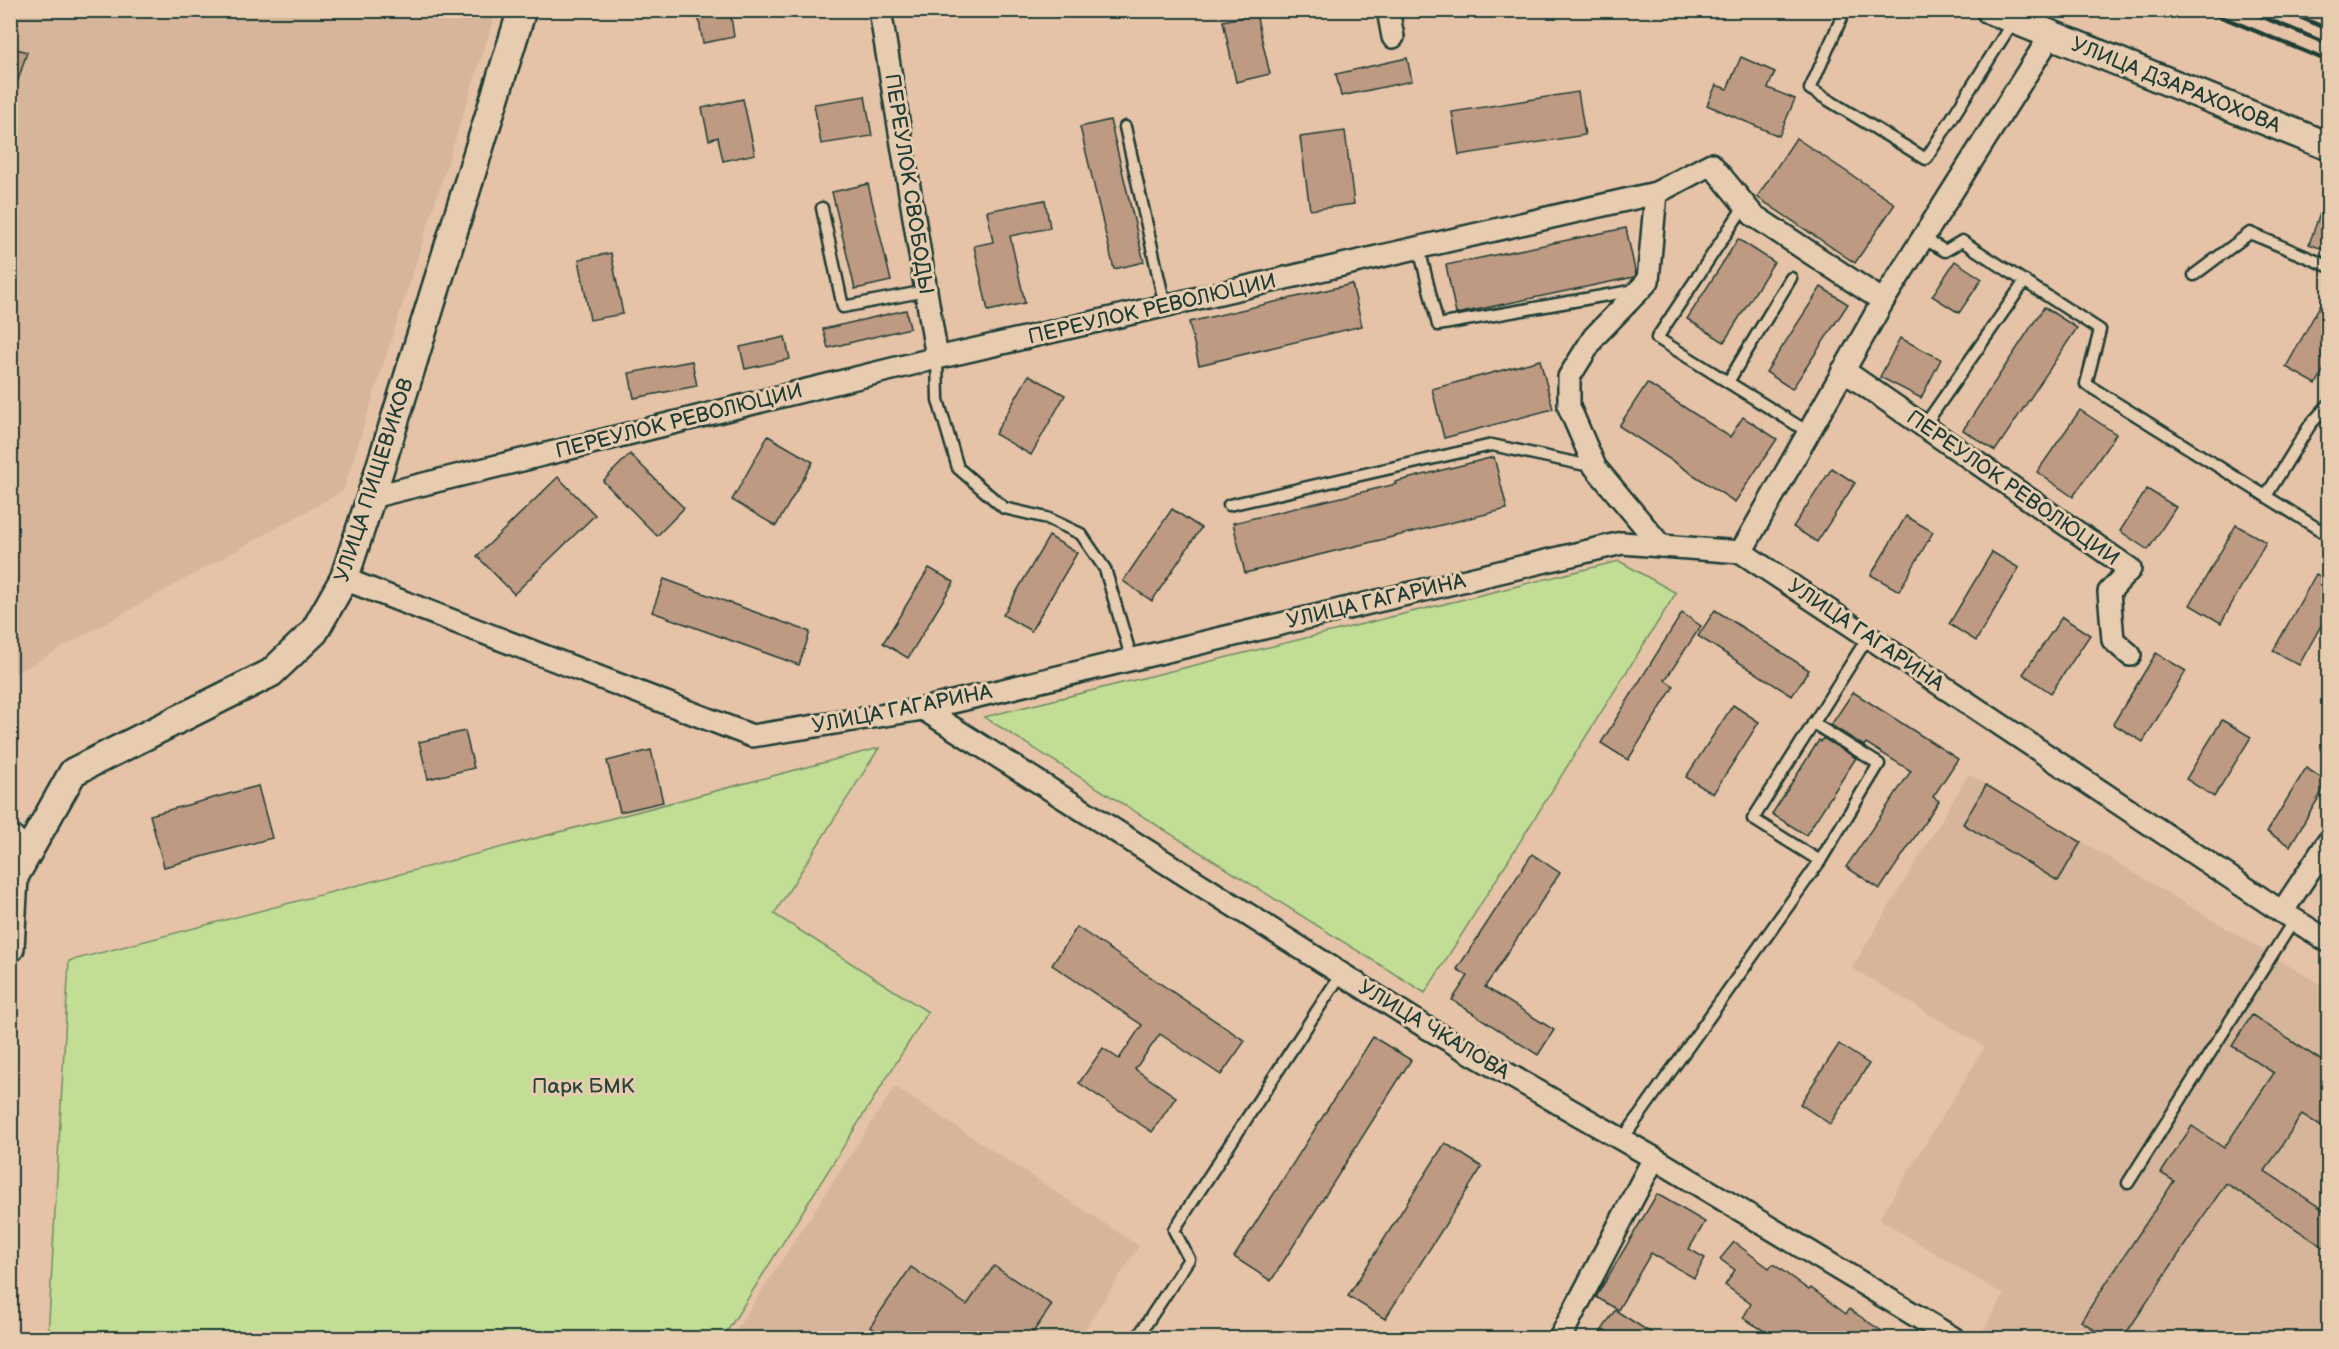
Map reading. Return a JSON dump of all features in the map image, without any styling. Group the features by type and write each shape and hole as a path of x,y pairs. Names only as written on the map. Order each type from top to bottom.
{"street":[{"name":"УЛИЦА ПИЩЕВИКОВ","path":"10,948 12,877 20,843 73,772 271,673 314,632 344,579 522,10"},
{"name":"ПЕРЕУЛОК СВОБОДЫ","path":"880,10 937,358"},
{"path":"1388,10 1393,37"},
{"name":"УЛИЦА ДЗАРАХОХОВА","path":"2002,15 2328,146"},
{"path":"1741,552 1883,301 2051,35"},
{"name":"ПЕРЕУЛОК РЕВОЛЮЦИИ","path":"371,497 937,358 1656,193 1711,164 1753,215 1883,301"},
{"path":"1656,193 1648,281 1594,337 1569,377 1569,407 1595,467 1661,546"},
{"name":"ПЕРЕУЛОК РЕВОЛЮЦИИ","path":"1843,370 2130,569 2109,592 2113,640 2130,655"},
{"name":"УЛИЦА ГАГАРИНА","path":"344,579 752,736 923,709 1622,543 1741,552 2288,916 2328,940"},
{"name":"УЛИЦА ЧКАЛОВА","path":"923,709 1424,1026 1654,1158 1953,1338"},
{"path":"2288,916 2328,842"},
{"path":"1560,1338 1654,1158"}],"lane":[{"path":"1845,10 1810,89 1926,159 2002,15"},
{"path":"1125,127 1165,306"},
{"path":"1746,205 1657,338 1808,432"},
{"path":"822,208 843,307 926,291"},
{"path":"2194,275 2250,232 2328,266"},
{"path":"1923,238 1945,251 1962,241 2100,330 2086,384 2328,535"},
{"path":"1419,248 1438,325 1639,290"},
{"path":"1728,382 1791,278"},
{"path":"1924,426 2025,281"},
{"path":"937,358 938,400 958,468 1004,508 1047,518 1081,534 1105,569 1132,660"},
{"path":"2266,496 2310,425 2328,405"},
{"path":"1229,505 1492,445 1595,467"},
{"path":"1820,861 1753,819 1868,637"},
{"path":"1622,1140 1820,861 1879,764 1813,723"},
{"path":"2128,1183 2288,916"},
{"path":"1137,1338 1189,1259 1174,1230 1341,974"}],"shaded area":[{"path":"11,11 496,11 343,491 11,676"},
{"path":"1969,774 2328,989 2328,1338 1981,1338 1979,1337 2004,1295 1879,1219 1985,1047 1852,968"},
{"path":"895,1087 1139,1246 1079,1338 731,1338"}],"green space":[{"path":"1619,561 1676,593 1425,993 984,717"},
{"name":"Парк БМК","path":"879,748 774,914 928,1012 723,1338 48,1338 69,961"}],"building":[{"path":"697,10 730,10 734,37 703,43"},
{"path":"1256,14 1270,74 1236,82 1223,21"},
{"path":"10,47 27,52 14,93 10,92"},
{"path":"1741,57 1775,72 1768,88 1795,99 1779,136 1707,105 1716,85 1727,89"},
{"path":"1407,58 1412,81 1341,96 1336,74"},
{"path":"1578,92 1585,135 1459,155 1452,112"},
{"path":"865,96 872,136 821,144 814,104"},
{"path":"743,99 755,154 723,161 718,137 709,140 702,108"},
{"path":"1110,120 1144,262 1114,269 1080,127"},
{"path":"1345,131 1354,204 1310,210 1300,137"},
{"path":"1796,138 1895,204 1855,263 1757,197"},
{"path":"868,184 891,281 855,289 832,192"},
{"path":"2328,194 2328,251 2309,244"},
{"path":"1045,200 1050,228 1010,236 1025,303 988,311 974,246 993,242 987,211"},
{"path":"1626,228 1636,275 1634,277 1456,314 1446,265"},
{"path":"1738,239 1774,262 1724,342 1687,319"},
{"path":"611,253 623,314 590,320 579,259"},
{"path":"1955,261 1982,279 1959,313 1932,296"},
{"path":"1352,284 1362,326 1199,365 1189,322"},
{"path":"1821,287 1848,304 1792,389 1766,372"},
{"path":"2328,291 2328,362 2316,384 2286,367"},
{"path":"2044,307 2077,328 1995,451 1963,430"},
{"path":"906,310 910,328 828,348 823,329"},
{"path":"785,337 790,359 745,369 740,347"},
{"path":"1900,338 1941,359 1921,398 1880,377"},
{"path":"1540,360 1553,409 1444,438 1432,389"},
{"path":"692,361 697,386 634,398 629,373"},
{"path":"1029,375 1065,395 1031,455 995,434"},
{"path":"1647,383 1730,437 1743,417 1777,439 1735,502 1619,426"},
{"path":"2080,410 2116,434 2073,497 2037,472"},
{"path":"768,436 813,462 776,526 732,500"},
{"path":"630,454 684,508 657,536 603,481"},
{"path":"1494,457 1507,509 1245,573 1233,523 1396,484 1395,482"},
{"path":"1832,468 1855,483 1817,542 1793,527"},
{"path":"558,477 595,515 514,594 477,556"},
{"path":"2147,489 2176,507 2148,550 2120,531"},
{"path":"1172,509 1201,528 1152,601 1123,581"},
{"path":"1906,516 1933,532 1899,591 1871,575"},
{"path":"2236,525 2266,542 2221,623 2190,605"},
{"path":"1049,536 1077,553 1031,631 1003,615"},
{"path":"1992,552 2019,568 1976,641 1949,624"},
{"path":"929,568 954,582 908,658 883,643"},
{"path":"2316,574 2328,581 2328,613 2299,665 2273,651"},
{"path":"664,579 810,632 799,665 652,612"},
{"path":"1715,610 1809,670 1792,696 1698,636"},
{"path":"1682,613 1701,626 1665,680 1674,686 1628,760 1601,743"},
{"path":"2062,617 2090,635 2051,693 2023,674"},
{"path":"2156,653 2186,671 2143,742 2113,724"},
{"path":"1853,692 1958,759 1933,797 1939,801 1880,889 1846,867 1911,771 1866,743 1864,746 1831,725"},
{"path":"1733,705 1759,722 1713,794 1686,777"},
{"path":"2222,720 2251,737 2214,797 2186,779"},
{"path":"465,731 474,768 428,779 419,742"},
{"path":"1823,738 1856,758 1806,835 1772,814 1819,740 1821,742"},
{"path":"651,750 663,802 620,812 607,761"},
{"path":"2306,768 2328,782 2290,846 2267,832"},
{"path":"1986,785 2081,842 2058,881 1963,824"},
{"path":"258,786 272,838 164,867 150,815"},
{"path":"1532,854 1560,873 1485,987 1554,1030 1538,1055 1452,1000 1468,976 1457,969"},
{"path":"1077,927 1245,1041 1221,1075 1160,1034 1135,1069 1176,1097 1152,1132 1079,1083 1103,1048 1119,1059 1142,1025 1052,965"},
{"path":"2252,1015 2328,1065 2328,1131 2302,1114 2265,1171 2328,1213 2328,1250 2226,1183 2123,1338 2107,1338 2081,1321 2174,1181 2161,1173 2192,1126 2224,1148 2274,1073 2232,1046"},
{"path":"1373,1037 1411,1060 1271,1281 1234,1257"},
{"path":"1839,1044 1869,1064 1830,1124 1800,1104"},
{"path":"1445,1143 1482,1167 1385,1319 1348,1296"},
{"path":"1657,1194 1705,1222 1689,1249 1705,1258 1694,1278 1651,1253 1618,1310 1596,1297"},
{"path":"1734,1242 1769,1268 1773,1264 1846,1314 1849,1309 1892,1338 1776,1338 1743,1318 1751,1304 1725,1285 1735,1270 1720,1259"},
{"path":"994,1266 1052,1305 1029,1338 888,1338 870,1327 911,1267 967,1305"},
{"path":"1615,1310 1659,1338 1597,1338"}],"railway":[{"path":"2205,10 2328,61"},
{"path":"2246,10 2328,44"},
{"path":"2283,10 2328,29"}]}
